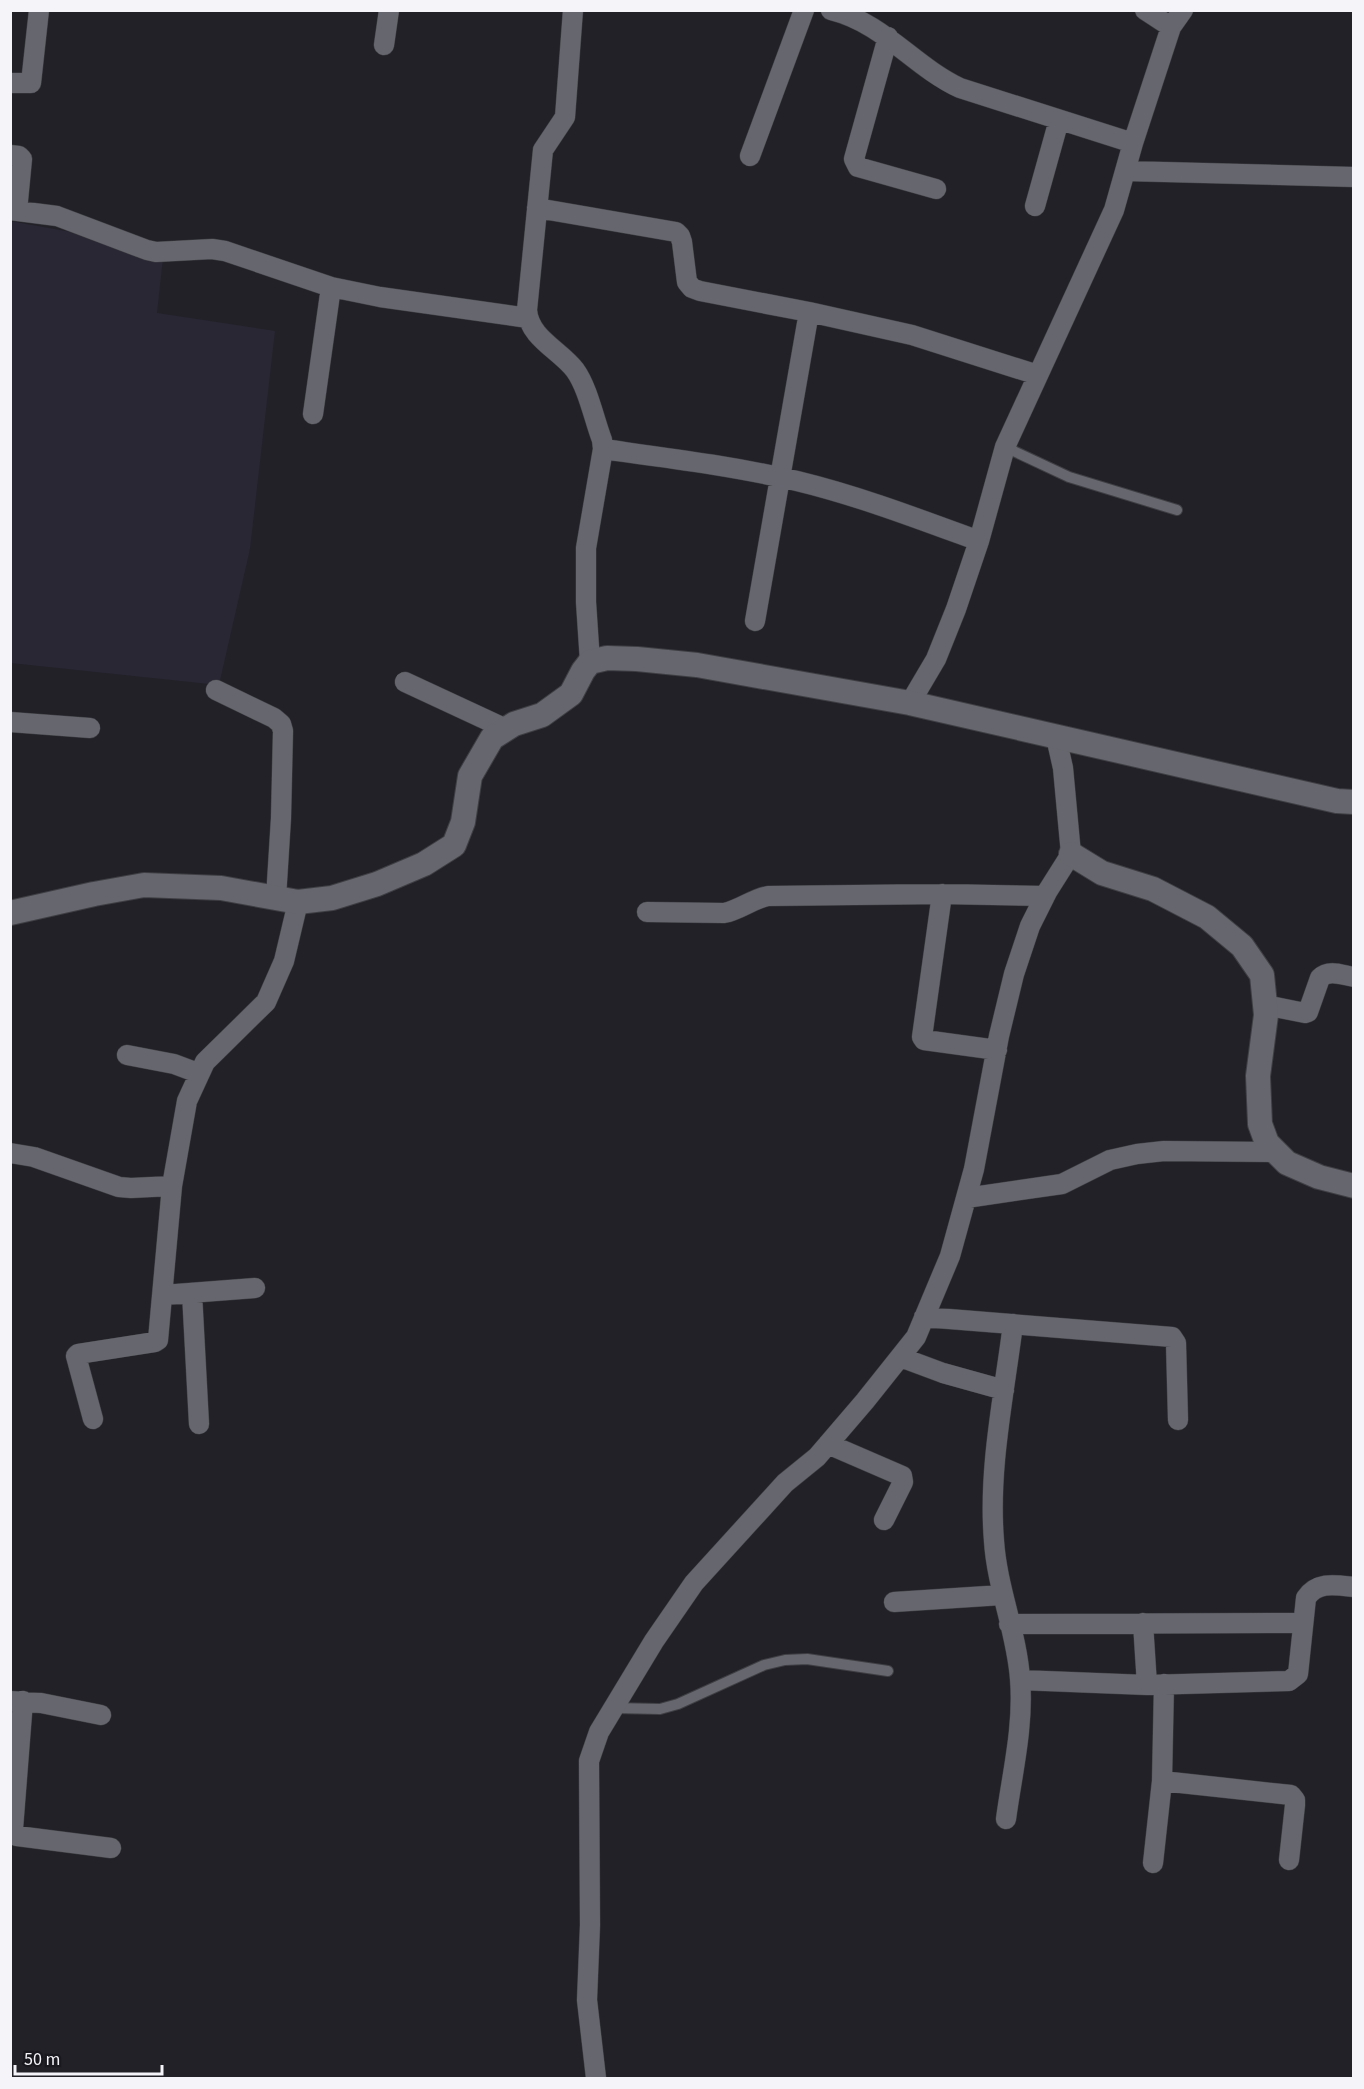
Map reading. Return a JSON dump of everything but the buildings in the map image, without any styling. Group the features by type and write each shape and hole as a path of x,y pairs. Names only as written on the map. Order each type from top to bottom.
{"street":[{"path":"10,83 31,84 39,10"},
{"path":"384,45 389,10"},
{"path":"573,10 565,117 543,150 528,318 537,334 578,374 603,440 586,548 586,602 590,662"},
{"path":"750,156 804,10"},
{"path":"831,10 856,18 888,37 940,79 960,88 1133,143"},
{"path":"1145,10 1171,27"},
{"path":"910,703 936,659 956,609 979,541 1005,447 1114,210 1171,27 1183,10"},
{"path":"888,37 854,159 858,167 936,189"},
{"path":"1035,206 1059,120"},
{"path":"10,155 19,156 21,159 14,211 57,216 147,250 212,249 225,251 331,287 380,297 528,318"},
{"path":"1125,171 1353,177"},
{"path":"537,208 676,232 682,242 687,282 692,288 912,335 1038,375"},
{"path":"314,414 331,287"},
{"path":"755,621 782,478 809,312"},
{"path":"603,449 709,464 782,478 870,501 979,541"},
{"path":"10,914 144,885 220,888 287,900 332,898 377,884 424,864 454,845 463,822 470,776 492,738 514,724 542,714 571,694 590,662 607,658 697,665 910,703 1337,801 1353,802"},
{"path":"405,682 506,729"},
{"path":"93,1419 76,1356 155,1342 158,1337 172,1186 187,1101 205,1062 266,1002 284,961 287,900 281,818 283,731 281,724 274,718 216,690"},
{"path":"10,722 90,728"},
{"path":"596,2079 587,2000 590,1925 589,1761 599,1732 654,1641 694,1583 785,1483 817,1457 916,1337 950,1256 974,1170 1014,974 1030,927 1045,896 1071,854 1064,768 1056,736"},
{"path":"1071,854 1102,873 1153,889 1207,918 1242,946 1262,975 1266,1015 1258,1076 1260,1124 1267,1143 1287,1163 1319,1177 1353,1186"},
{"path":"647,912 724,913 754,899 768,896 942,894 1045,896"},
{"path":"942,894 922,1037 924,1040 997,1050"},
{"path":"1265,1005 1305,1013 1308,1012 1320,978 1329,973 1353,977"},
{"path":"127,1054 174,1064 198,1073"},
{"path":"966,1198 1062,1184 1110,1160 1137,1154 1164,1151 1276,1152"},
{"path":"10,1153 34,1157 119,1186 131,1188 172,1186"},
{"path":"163,1295 255,1288"},
{"path":"192,1293 199,1424"},
{"path":"924,1317 1172,1337 1176,1343 1178,1420"},
{"path":"1006,1819 1021,1714 1020,1680 1002,1595 994,1543 993,1504 997,1449 1013,1324"},
{"path":"900,1357 943,1373 1004,1390"},
{"path":"828,1444 902,1476 903,1482 884,1520"},
{"path":"1020,1680 1156,1685 1289,1681 1298,1674 1306,1598 1311,1591 1319,1587 1331,1585 1353,1587"},
{"path":"894,1602 1002,1595"},
{"path":"1143,1623 1156,1685 1162,1781 1153,1863"},
{"path":"1009,1624 1303,1623"},
{"path":"102,1715 16,1701 13,1829 17,1836 111,1848"},
{"path":"1162,1781 1291,1795 1295,1804 1289,1860"}],"lane":[{"path":"1005,447 1069,477 1177,510"},
{"path":"614,1708 660,1709 678,1704 764,1665 785,1660 807,1659 888,1671"}],"shaded area":[{"path":"10,221 164,249 157,313 275,331 250,549 219,685 11,663"}]}
